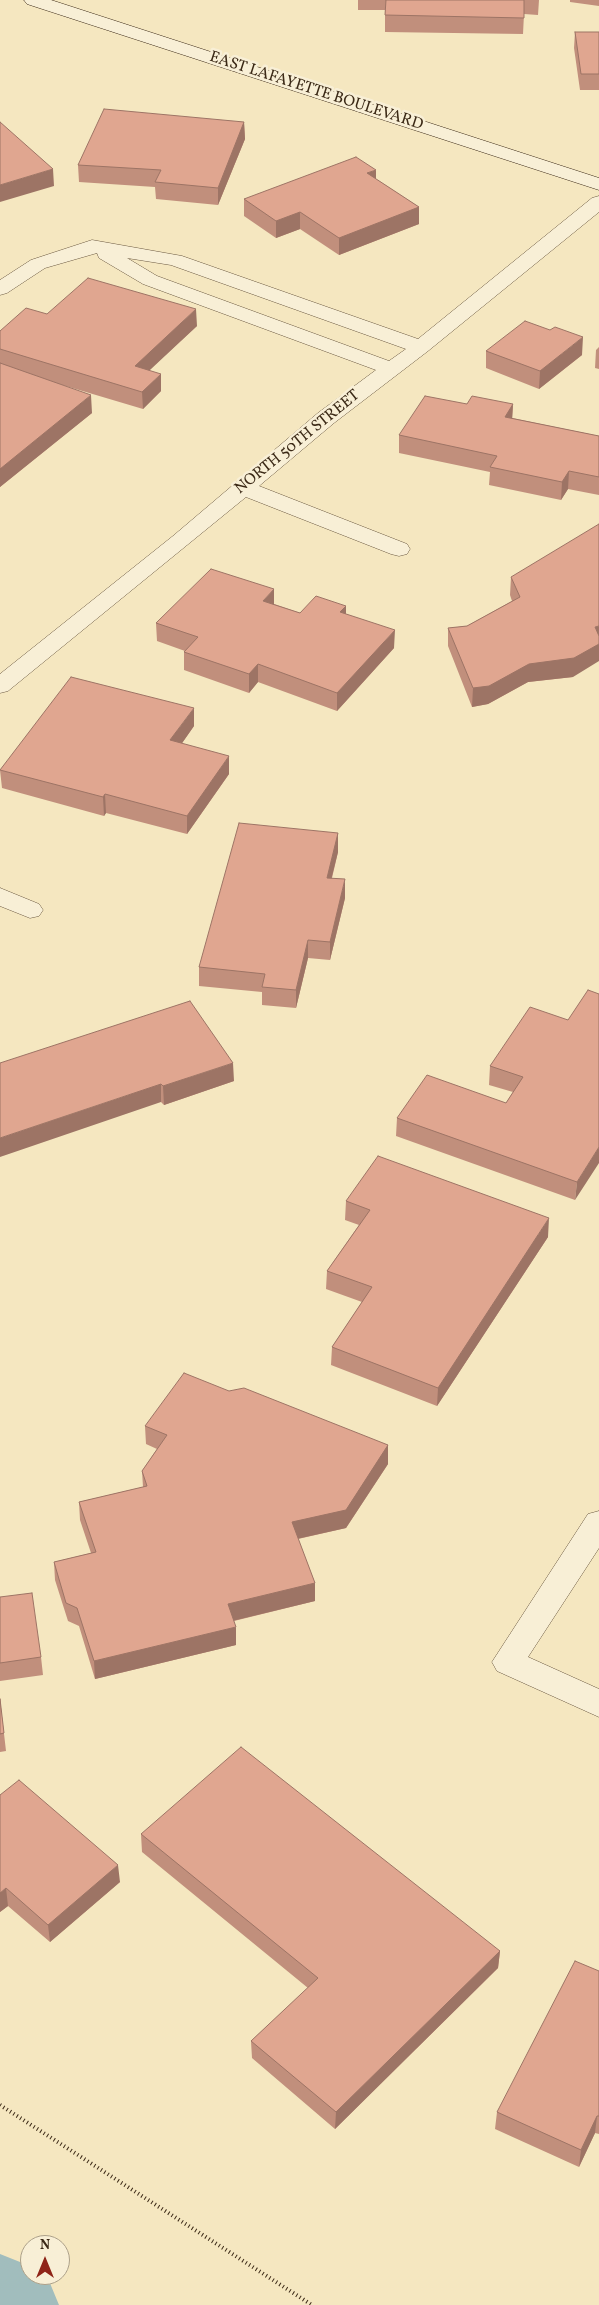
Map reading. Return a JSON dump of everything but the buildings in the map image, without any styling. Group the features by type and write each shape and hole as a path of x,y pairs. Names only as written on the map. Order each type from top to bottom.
{"street":[{"name":"EAST LAFAYETTE BOULEVARD","path":"33,0 599,184"},
{"name":"NORTH 50TH STREET","path":"0,686 181,540 326,418 421,347 599,202"},
{"path":"0,289 38,264 92,246 175,260 421,347"},
{"path":"92,246 150,280 392,369"},
{"path":"247,316 273,294"},
{"path":"243,488 399,549"},
{"path":"0,896 30,910"},
{"path":"599,1523 508,1662 599,1704"}],"path":[{"path":"0,2105 312,2305"}],"waterway":[{"path":"0,2294 17,2305"}]}
